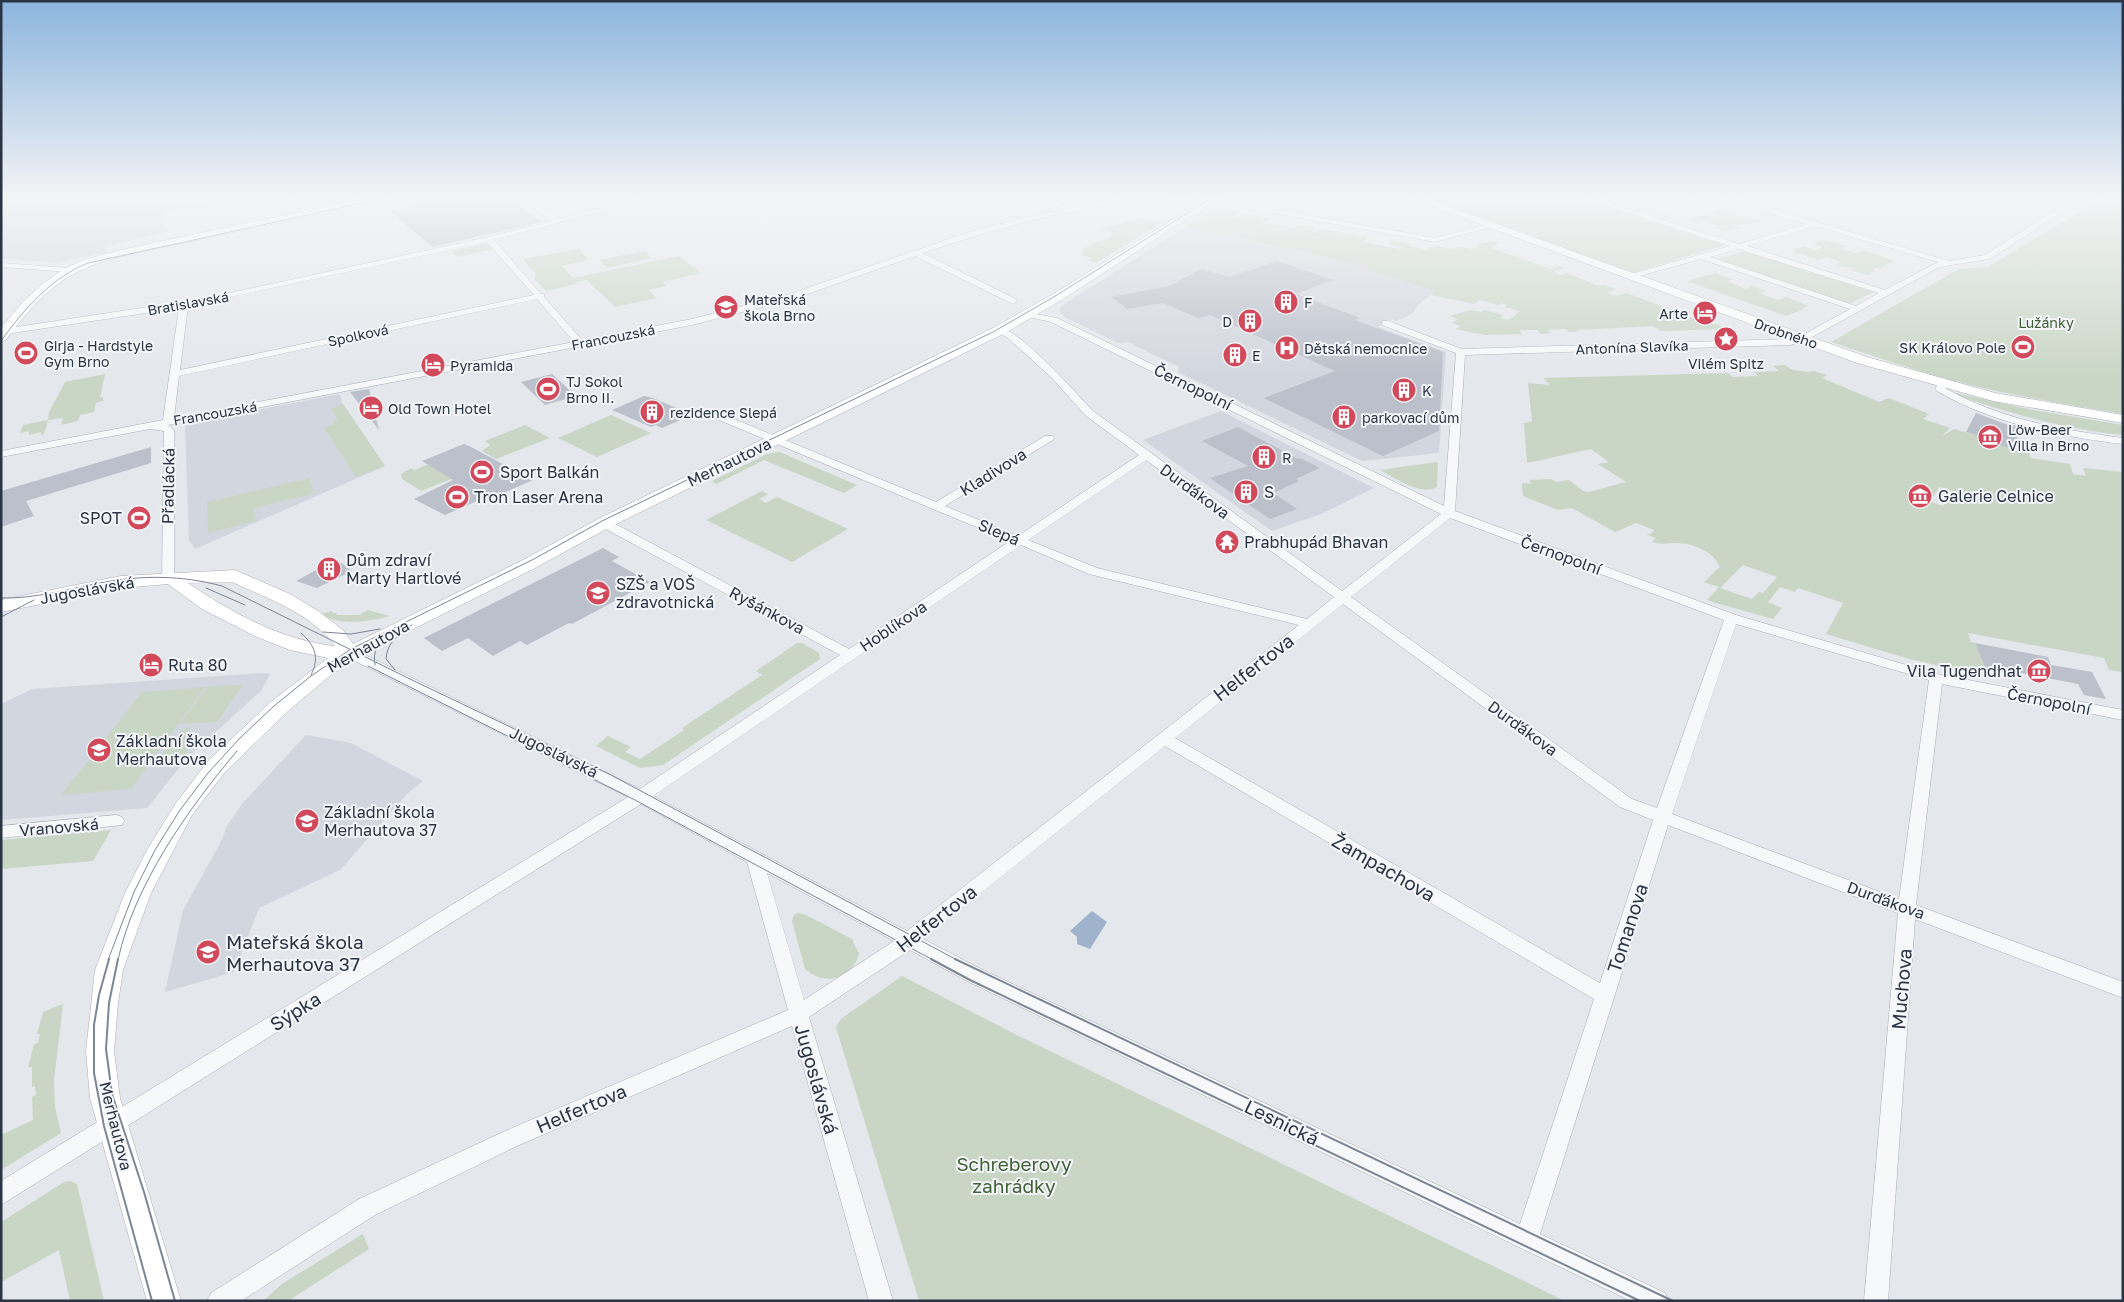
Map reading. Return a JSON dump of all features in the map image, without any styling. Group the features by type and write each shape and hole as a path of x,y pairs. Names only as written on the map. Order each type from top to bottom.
{"street":[{"path":"3,334 38,294 70,270 113,256"},
{"name":"Bratislavská","path":"3,334 184,305 412,256"},
{"path":"504,256 580,343"},
{"name":"Francouzská","path":"1,454 692,322 793,296 905,256"},
{"path":"922,256 1013,302"},
{"name":"Merhautova","path":"164,1301 105,1098 100,1051 104,1003 109,970 126,923 156,857 194,794 236,746 311,680 350,653 529,564 604,523 1000,330 1028,315 1122,256"},
{"name":"Drobného","path":"1572,256 1862,360 1942,384 2045,407 2123,420"},
{"path":"1631,277 1706,256"},
{"path":"1766,256 1886,293"},
{"path":"1923,256 1948,263"},
{"path":"1958,256 1973,260"},
{"path":"1802,339 1937,266 1989,256"},
{"path":"1702,257 1858,309"},
{"path":"1,265 70,270"},
{"name":"Spolková","path":"175,374 541,296"},
{"path":"168,421 184,305"},
{"name":"Černopolní","path":"1028,315 1054,320 1449,513 1731,618 1936,678 2123,715"},
{"path":"1385,322 1461,352 1449,513"},
{"name":"Durďákova","path":"1000,330 1012,337 1055,376 1089,413 1626,803 2123,990"},
{"name":"Antonína Slavíka","path":"1461,352 1790,342 1802,339"},
{"name":"Drobného","path":"1942,384 1940,389 1953,398 1984,410 2063,432 2123,441"},
{"name":"Slepá","path":"700,412 708,412 775,439 1093,571 1308,623"},
{"name":"Přadlácká","path":"134,428 158,426 169,430 170,579"},
{"name":"Kladivova","path":"937,506 1049,438"},
{"name":"Hoblíkova","path":"640,797 1146,455"},
{"name":"Helfertova","path":"219,1301 367,1207 510,1139 799,1014 908,941 1449,513"},
{"name":"Ryšánkova","path":"604,523 850,655"},
{"name":"Jugoslávská","path":"1,606 104,584 235,576 283,598 311,615 336,634 350,653"},
{"name":"Jugoslávská","path":"170,579 189,595 271,636 316,650 350,653 607,778 908,941"},
{"name":"Tomanova","path":"1527,1239 1662,818 1731,618"},
{"name":"Muchova","path":"1876,1301 1907,908 1936,678"},
{"name":"Žampachova","path":"1164,738 1605,996"},
{"name":"Sýpka","path":"1,1194 640,797"},
{"name":"Vranovská","path":"1,832 116,821"},
{"name":"Jugoslávská","path":"754,858 881,1301"},
{"name":"Lesnická","path":"908,941 974,975 1658,1301"}],"shaded area":[{"path":"1,256 91,256 55,263 1,258"},
{"name":"Dětská nemocnice","path":"1140,256 1321,256 1371,267 1368,269 1436,291 1419,304 1412,314 1396,321 1392,319 1378,327 1446,352 1439,453 1362,461 1178,372 1179,367 1128,342 1118,343 1066,318 1059,312 1061,306"},
{"path":"340,394 342,403 385,466 195,549 189,540 185,426 194,422"},
{"path":"1221,411 1374,488 1321,514 1272,531 1143,440"},
{"name":"Základní škola Merhautova","path":"262,673 270,674 261,691 187,758 147,808 1,820 1,704 32,689"},
{"name":"Základní škola Merhautova 37","path":"306,735 351,743 423,781 408,793 340,870 259,908 234,972 165,992 183,910 222,840 227,826 242,804"}],"green space":[{"path":"541,256 585,256 588,260 562,266 573,278 679,256 701,273 662,282 667,286 648,290 657,298 615,307 587,280 546,291 534,278 537,275 523,259"},
{"path":"620,256 649,256 652,258 607,268 599,260"},
{"path":"1084,256 1108,256 1096,263 1087,260 1091,258"},
{"path":"1320,256 1514,256 1550,269 1559,266 1564,268 1553,271 1560,275 1567,273 1598,286 1603,285 1616,289 1607,293 1616,296 1626,293 1679,312 1705,324 1716,324 1727,329 1660,331 1653,326 1577,330 1578,332 1569,332 1566,329 1547,330 1550,333 1541,334 1537,330 1519,330 1522,334 1485,335 1455,329 1461,326 1452,323 1458,319 1450,316 1471,310 1481,312 1484,310 1503,315 1500,318 1509,320 1520,311 1505,307 1507,305 1501,303 1498,305 1479,300 1474,304 1431,295 1435,291 1368,270 1370,267"},
{"path":"1584,256 1689,256 1632,273"},
{"path":"1728,256 1759,256 1873,292 1850,304 1717,259"},
{"path":"1805,256 1880,256 1894,261 1880,269 1874,268 1876,271 1870,272 1872,273 1867,275 1851,270 1853,268 1835,265 1842,262 1827,257 1818,260"},
{"name":"Lužánky","path":"2007,256 2123,256 2123,414 2036,399 1951,380 1831,342 1959,269 1988,267"},
{"path":"1715,273 1734,280 1729,280 1728,282 1746,289 1751,286 1767,291 1759,293 1778,300 1786,297 1809,306 1786,316 1687,281"},
{"path":"1785,365 1793,370 1813,371 1827,375 1822,378 1879,402 1889,398 1929,414 1923,419 1950,428 1942,436 1954,429 1979,436 1978,440 2029,453 2031,458 2070,464 2073,474 2086,476 2083,468 2123,472 2123,672 2109,670 2104,658 1968,633 1971,642 1975,643 1989,677 1909,659 1826,634 1843,603 1798,588 1795,592 1780,587 1768,602 1782,608 1773,619 1716,603 1707,600 1719,587 1704,582 1720,567 1717,561 1707,552 1695,546 1682,543 1661,544 1652,542 1656,538 1646,534 1651,534 1654,530 1636,523 1615,532 1572,508 1558,510 1523,496 1522,483 1531,484 1530,480 1551,479 1556,482 1569,480 1583,491 1589,492 1626,482 1598,464 1609,462 1591,449 1527,463 1524,424 1521,424 1532,421 1528,383 1550,385 1544,378 1728,373 1733,377 1758,376 1754,372 1779,371 1773,366","holes":["1939,487 1952,491 1943,506 1907,494 1910,489 1934,496","1743,565 1777,577 1763,593 1759,592 1752,599 1720,588"]},
{"path":"105,374 100,398 103,397 103,401 96,403 94,412 80,415 78,421 61,425 63,418 48,420 49,412 65,382"},
{"path":"1956,393 2033,410 2123,425 2123,435 2069,427 2015,414 1964,398"},
{"path":"343,404 385,466 356,477 324,427 334,424 333,421 338,420 331,409"},
{"path":"611,415 651,433 597,457 558,438"},
{"path":"48,420 44,434 41,435 41,432 29,435 29,431 20,433 23,425"},
{"path":"525,425 550,438 496,459 482,451 490,445 485,441"},
{"path":"778,452 857,485 844,493 764,460 716,484 712,481 767,454"},
{"path":"432,463 456,477 421,491 402,479 401,474 411,468 414,470"},
{"path":"1438,463 1437,487 1430,489 1416,488 1408,485 1380,470"},
{"path":"310,478 313,494 254,508 255,521 208,533 207,502"},
{"path":"762,491 768,494 759,499 766,503 777,497 848,529 792,562 706,520"},
{"path":"368,610 389,616 354,622 336,620 321,614 332,611 337,613 336,615 359,615"},
{"path":"797,643 802,643 819,653 820,659 663,765 640,768 596,746 608,736 631,747 625,752 640,759 684,730 682,728 762,675 756,671"},
{"path":"243,685 217,722 179,724 207,687"},
{"path":"205,687 131,789 61,795 142,692"},
{"path":"188,727 191,728 186,732 187,754 159,757 183,730"},
{"path":"111,830 93,861 1,869 1,840"},
{"path":"798,913 806,915 852,939 859,954 850,969 837,978 829,979 813,975 805,969 792,921 794,915"},
{"name":"Schreberovy zahrádky","path":"902,976 1015,1034 1565,1301 919,1301 836,1027 841,1019"},
{"path":"63,1004 54,1080 55,1107 61,1133 1,1170 1,1135 33,1120 32,1097 36,1095 35,1086 32,1087 32,1067 28,1068 34,1044 38,1043 40,1034 37,1034 43,1012"},
{"path":"70,1181 77,1184 104,1301 70,1301 59,1250 1,1282 1,1222 64,1182"},
{"path":"363,1234 369,1249 288,1301 263,1301 282,1284"}],"water":[{"path":"1092,911 1107,922 1090,949 1077,944 1077,937 1070,931"}],"building":[{"path":"1277,261 1333,280 1296,294 1360,318 1355,320 1443,352 1439,431 1383,456 1264,398 1335,371 1210,315 1199,318 1163,303 1127,309 1111,297 1169,286 1202,269 1230,277"},
{"name":"TJ Sokol Brno II.","path":"552,374 576,396 545,405 521,382"},
{"name":"Old Town Hotel","path":"369,389 379,430 350,392"},
{"name":"rezidence Slepá","path":"644,396 692,415 662,428 656,425 651,427 612,410"},
{"path":"1976,413 2005,424 2021,427 2013,449 1977,439 1979,436 1966,432"},
{"path":"1238,427 1298,459 1300,458 1320,468 1296,479 1299,481 1273,493 1297,509 1270,519 1210,478 1248,466 1202,441"},
{"path":"464,444 533,480 488,500 484,498 445,515 414,499 453,480 422,461"},
{"path":"151,447 151,463 26,501 34,516 1,527 1,491"},
{"name":"SZŠ a VOŠ zdravotnická","path":"603,548 619,557 612,561 650,582 572,624 569,623 527,645 520,641 493,656 468,638 442,651 424,638"},
{"name":"Dům zdraví Marty Hartlové","path":"336,559 352,571 317,588 296,581"},
{"name":"Vila Tugendhat","path":"1975,643 2048,657 2051,665 2092,672 2106,699 2084,695 2078,684 2021,673 2022,676 1986,670"}],"tram line":[{"path":"1,341 29,306 62,277 88,263 121,256"},
{"path":"350,649 534,559 602,521 993,332 1119,256"},
{"path":"1,598 39,595 115,580 161,577 207,582 222,586 350,649"},
{"path":"206,588 245,605"},
{"path":"1,617 34,600"},
{"path":"395,670 386,659 387,653 391,643 398,635 412,625"},
{"path":"323,632 351,634 380,629"},
{"path":"301,633 310,642 315,652 314,669 311,675"},
{"path":"374,661 377,647 389,633"},
{"path":"108,960 134,892 155,850 180,810 208,773 240,738 274,706 311,676 350,649"},
{"path":"350,649 374,661"},
{"path":"374,661 611,775 956,960"},
{"path":"368,666 635,800 933,960"},
{"path":"118,960 136,904 165,849 200,798 237,751"},
{"path":"109,959 99,995 94,1025 94,1073 104,1126 152,1301"},
{"path":"118,959 109,1003 106,1049 112,1094 144,1192 175,1301"},
{"path":"931,959 970,980 1640,1301"},
{"path":"956,960 1673,1301"}],"place":[{"name":"F","path":"1286,302"},
{"name":"Mateřská škola Brno","path":"726,307"},
{"name":"Arte","path":"1705,313"},
{"name":"D","path":"1250,321"},
{"name":"Vilém Spitz","path":"1726,339"},
{"name":"SK Královo Pole","path":"2023,347"},
{"name":"Dětská nemocnice","path":"1287,348"},
{"name":"Girja - Hardstyle Gym Brno","path":"26,353"},
{"name":"E","path":"1235,355"},
{"name":"Pyramida","path":"433,365"},
{"name":"TJ Sokol Brno II.","path":"548,389"},
{"name":"K","path":"1404,390"},
{"name":"Old Town Hotel","path":"371,408"},
{"name":"rezidence Slepá","path":"652,412"},
{"name":"parkovací dům","path":"1344,417"},
{"name":"Löw-Beer Villa in Brno","path":"1990,437"},
{"name":"R","path":"1264,457"},
{"name":"Sport Balkán","path":"482,472"},
{"name":"S","path":"1246,492"},
{"name":"Galerie Celnice","path":"1920,496"},
{"name":"Tron Laser Arena","path":"457,497"},
{"name":"SPOT","path":"139,518"},
{"name":"Prabhupád Bhavan","path":"1227,542"},
{"name":"Dům zdraví Marty Hartlové","path":"329,569"},
{"name":"SZŠ a VOŠ zdravotnická","path":"598,593"},
{"name":"Ruta 80","path":"151,665"},
{"name":"Vila Tugendhat","path":"2039,671"},
{"name":"Základní škola Merhautova","path":"99,750"},
{"name":"Základní škola Merhautova 37","path":"307,821"},
{"name":"Mateřská škola Merhautova 37","path":"208,952"}]}
